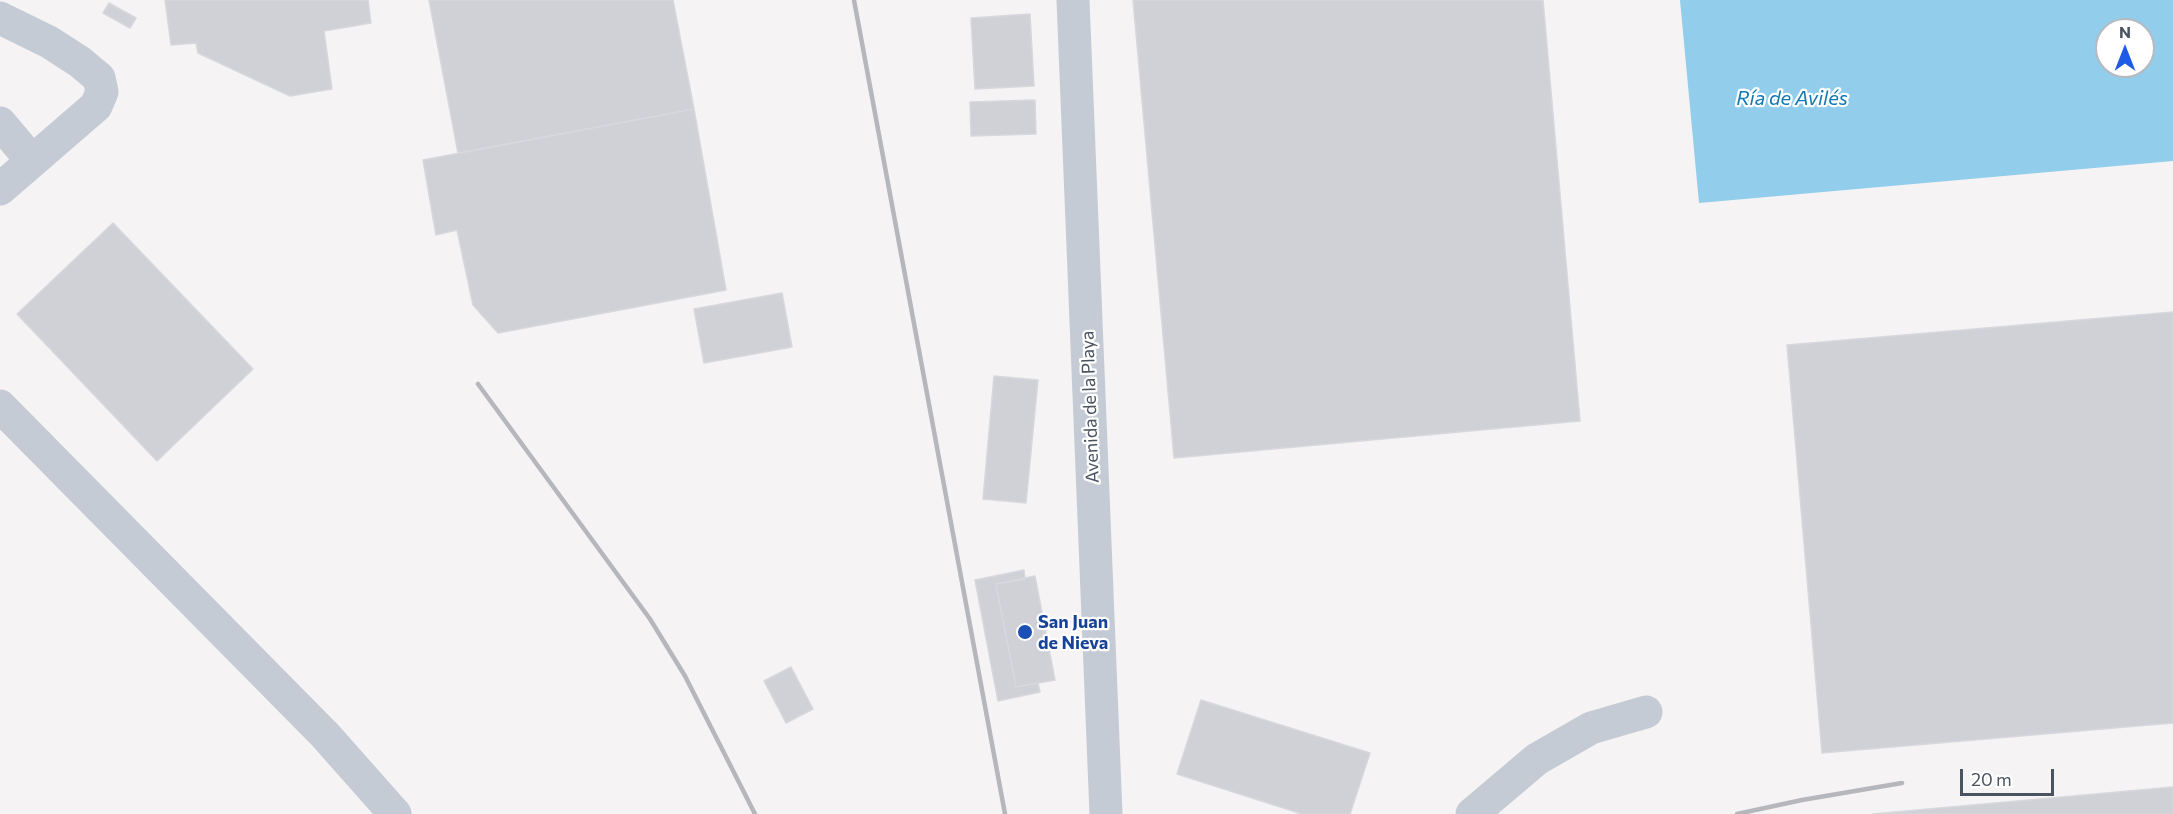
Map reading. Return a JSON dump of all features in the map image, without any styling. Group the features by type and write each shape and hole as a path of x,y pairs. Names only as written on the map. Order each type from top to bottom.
{"street":[{"name":"Avenida de la Playa","path":"1073,0 1106,814"},
{"path":"0,18 50,42 99,78 102,92 96,105 0,189"},
{"path":"0,123 32,161"},
{"path":"0,405 119,529 325,735 394,814"},
{"path":"1472,814 1537,759 1591,728 1646,712"}],"water":[{"name":"Ría de Avilés","path":"1680,0 2173,0 2173,161 1699,203"}],"building":[{"path":"165,0 368,0 371,23 324,31 332,89 290,96 198,53 196,43 171,45"},
{"path":"429,0 673,0 694,109 458,153"},
{"path":"1133,0 1543,0 1580,421 1174,458"},
{"path":"109,3 136,18 130,28 103,13"},
{"path":"1030,14 1034,86 975,89 971,18"},
{"path":"1035,100 1036,134 971,136 970,102"},
{"path":"694,109 726,290 498,333 473,305 457,230 436,235 423,160"},
{"path":"113,223 253,369 157,461 17,314"},
{"path":"782,293 792,347 704,363 694,309"},
{"path":"2173,312 2173,723 1822,753 1787,345"},
{"path":"994,376 1038,380 1026,503 983,499"},
{"path":"1024,570 1025,579 996,584 1016,687 1038,683 1040,692 998,701 975,580"},
{"name":"San Juan de Nieva","path":"1035,576 1055,680 1016,687 996,584"},
{"path":"791,667 813,709 786,723 764,681"},
{"path":"1201,700 1370,753 1350,814 1302,814 1177,774"},
{"path":"2173,787 2173,814 1873,814"}],"railway":[{"path":"854,0 1005,814"},
{"path":"478,384 650,619 685,676 755,814"},
{"path":"1737,814 1902,783"}],"place":[{"name":"San Juan de Nieva","path":"1025,632"}]}
